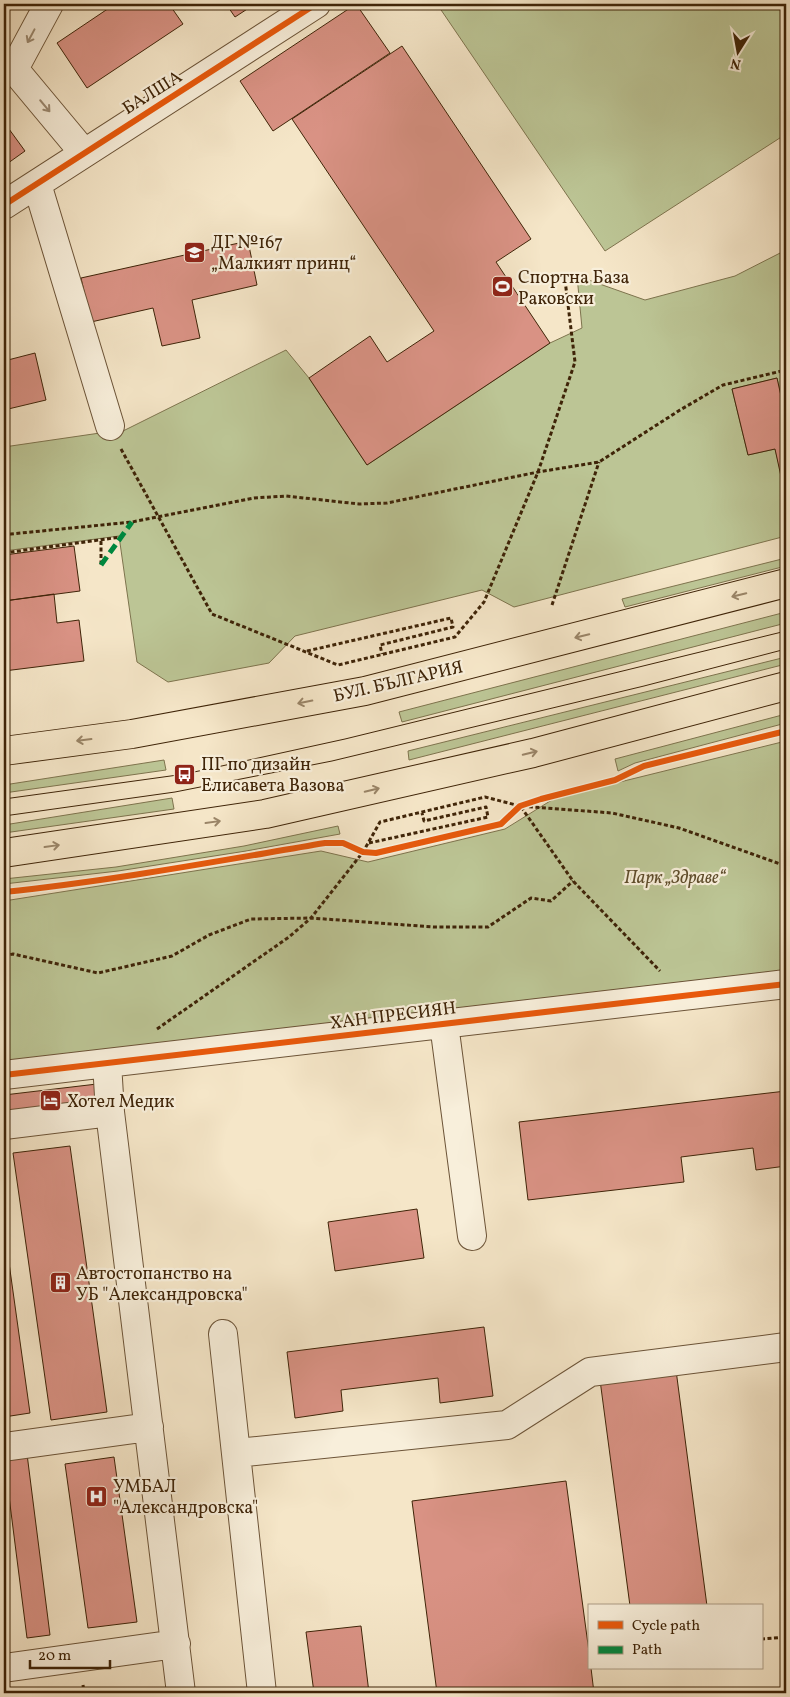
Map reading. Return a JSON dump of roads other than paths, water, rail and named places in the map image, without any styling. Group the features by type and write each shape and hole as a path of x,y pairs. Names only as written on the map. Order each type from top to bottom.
{"main road":[{"name":"БУЛ. БЪЛГАРИЯ","path":"4,751 132,734 365,691 786,583"},
{"path":"4,853 265,814 533,753 786,686"}],"street":[{"path":"49,4 14,69 84,153"},
{"name":"БАЛША","path":"4,205 316,4"},
{"path":"37,184 110,426"},
{"name":"ХАН ПРЕСИЯН","path":"4,1075 786,984"},
{"path":"444,1024 472,1236"},
{"path":"108,1063 110,1112 182,1693"},
{"path":"4,1125 110,1112"},
{"path":"223,1334 262,1693"},
{"path":"237,1453 507,1425 590,1372 786,1347"},
{"path":"4,1448 150,1427"},
{"path":"4,1668 176,1644"}],"tram line":[{"path":"4,799 185,774 345,739 786,631"},
{"path":"4,816 175,792 332,761 644,686 786,649"}],"place":[{"name":"ДГ №167 „Малкият принц“","path":"195,252"},
{"name":"Спортна База Раковски","path":"502,287"},
{"name":"ПГ по дизайн Елисавета Вазова","path":"185,774"},
{"name":"Хотел Медик","path":"51,1101"},
{"name":"Автостопанство на УБ \"Александровска\"","path":"60,1283"},
{"name":"УМБАЛ \"Александровска\"","path":"97,1496"}],"park label":[{"name":"Парк „Здраве“","path":"675,877"}]}
